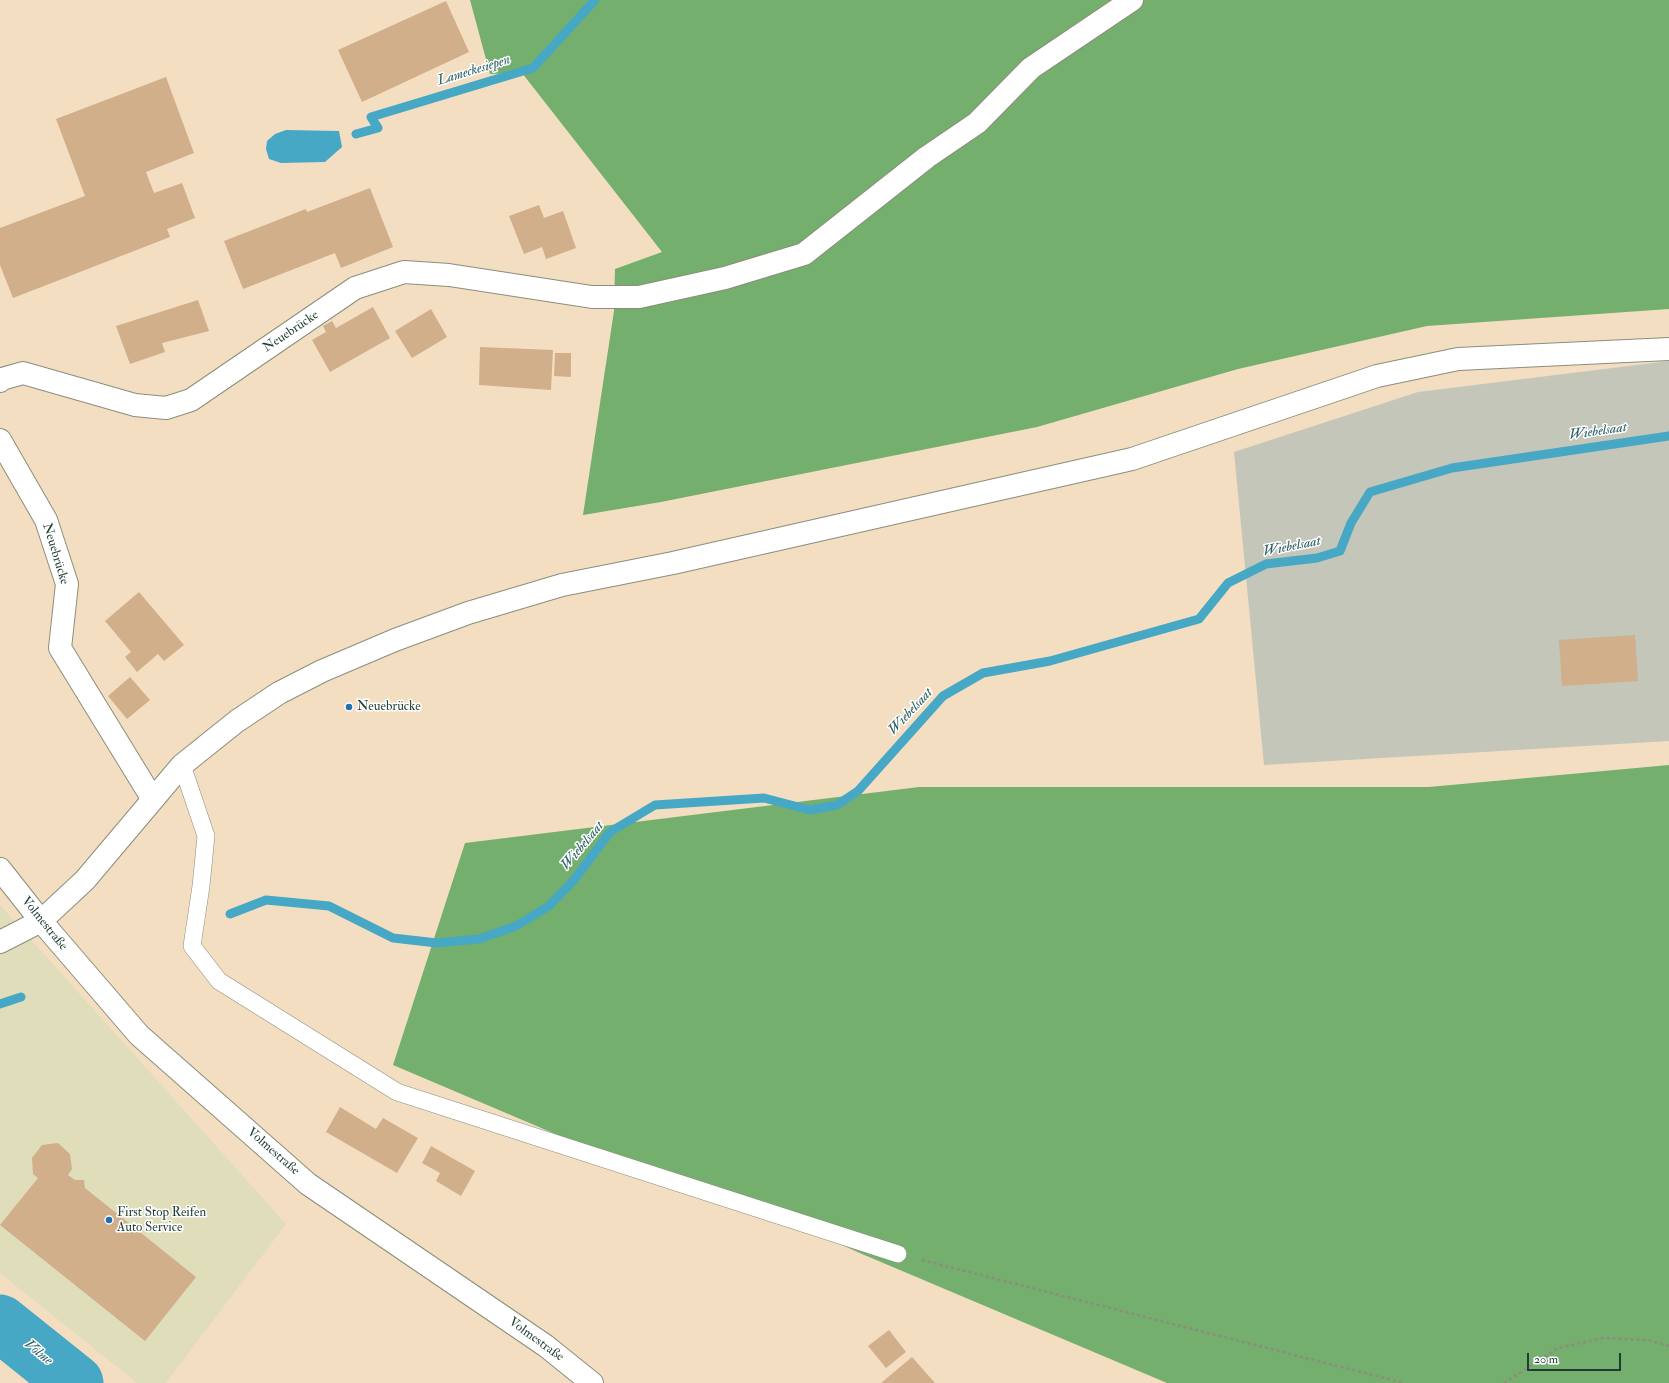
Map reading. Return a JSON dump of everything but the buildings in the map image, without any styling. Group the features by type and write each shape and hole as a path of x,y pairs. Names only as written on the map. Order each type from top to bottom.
{"main road":[{"name":"Neuebrücke","path":"0,381 2,378 23,373 135,405 166,408 191,400 355,288 404,272 449,275 592,297 639,297 724,278 804,254 927,157 977,123 1031,68 1132,0"},
{"path":"0,942 41,921 85,880 152,798 182,765 243,717 279,693 322,671 395,640 468,613 562,585 680,561 1132,459 1377,376 1458,359 1669,349"},
{"name":"Neuebrücke","path":"0,440 46,520 67,584 60,648 152,798"},
{"name":"Volmestraße","path":"0,869 41,921 139,1035 308,1184 546,1346 592,1383"}],"lane":[{"path":"182,765 206,836 201,886 192,946 219,981 397,1092 898,1254"}],"path":[{"path":"898,1254 1404,1383"},
{"path":"1504,1383 1558,1348 1566,1346 1603,1338 1648,1340 1669,1346"}],"shaded area":[{"path":"1669,361 1669,741 1264,765 1234,452 1418,392"},
{"path":"0,905 286,1224 166,1383 137,1383 0,1273"}],"green space":[{"path":"470,0 1669,0 1669,309 1427,326 1238,369 1037,427 661,502 583,515 614,311 615,269 662,252 522,73 490,74"},
{"path":"1669,765 1669,1383 1167,1383 862,1254 762,1209 593,1150 393,1065 465,843 919,787 1429,787"}],"water":[{"path":"286,130 339,131 342,147 325,162 281,163 269,159 266,149 267,141 275,134"}],"waterway":[{"name":"Lameckesiepen","path":"356,134 378,128 371,117 533,68 595,0"},
{"name":"Wiebelsaat","path":"230,914 266,900 329,906 393,938 437,943 479,939 516,926 549,906 574,880 610,832 655,805 764,798 810,810 837,805 858,791 943,696 983,673 1050,661 1199,619 1228,583 1266,564 1317,558 1340,551 1351,523 1370,492 1452,468 1669,436"},
{"name":"Wiebelsaat","path":"0,1004 21,997"},
{"name":"Volme","path":"0,1323 75,1383"}],"place":[{"name":"Neuebrücke","path":"349,707"},
{"name":"First Stop Reifen Auto Service","path":"109,1220"}]}
